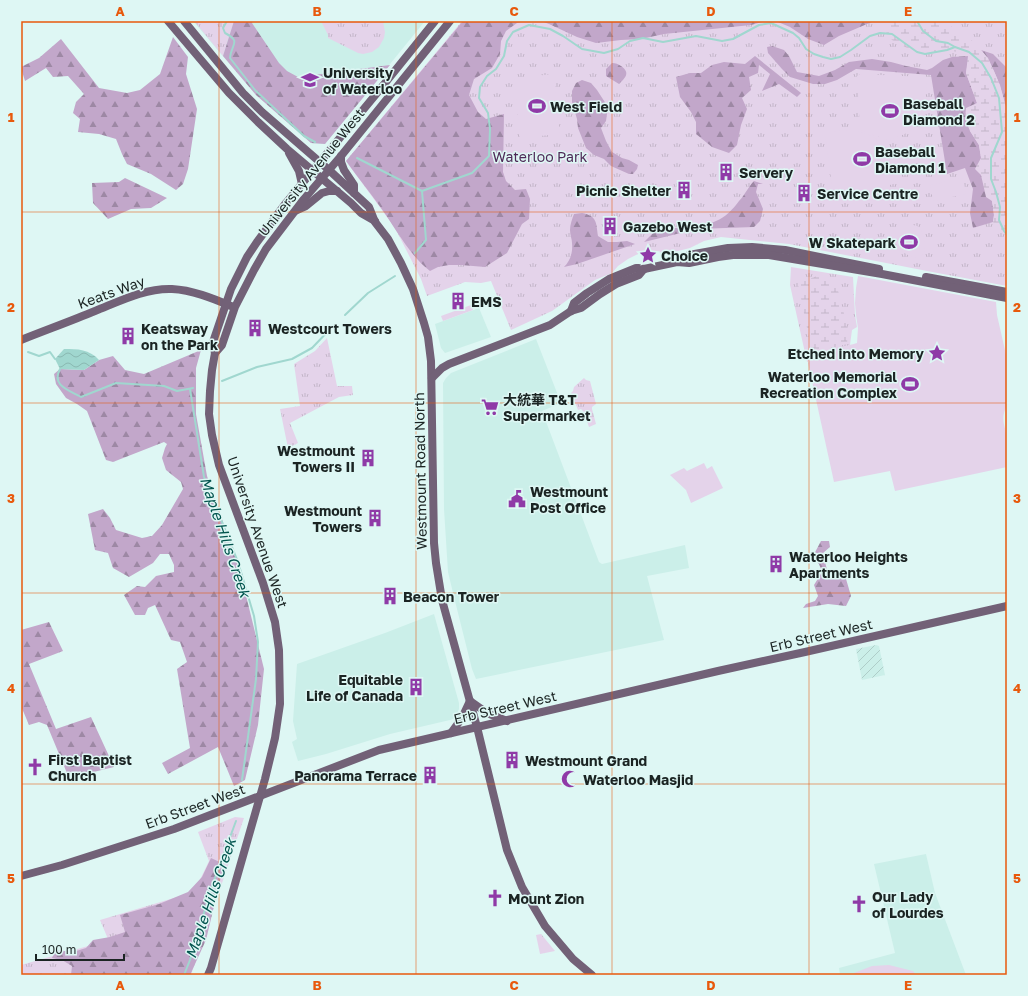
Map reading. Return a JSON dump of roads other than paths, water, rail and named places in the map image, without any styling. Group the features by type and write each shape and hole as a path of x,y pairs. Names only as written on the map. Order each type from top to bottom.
{"main road":[{"name":"Westmount Road North","path":"168,21 229,93 258,122 287,149 351,202 361,213 376,222"},
{"name":"Westmount Road North","path":"184,21 243,93 262,112 369,207 376,222 388,239 401,263 413,289 428,337 431,360 434,542 442,600 477,727 507,850 522,887 545,926 574,959 592,975"},
{"name":"University Avenue West","path":"208,975 261,796 275,738 280,704 280,650 275,622 263,582 219,466 212,435 210,391 215,353 213,342 231,289 257,242 286,203 435,21"},
{"name":"University Avenue West","path":"215,353 222,345 235,307 260,259 294,211 341,156 450,21"},
{"path":"287,149 299,171 302,184"},
{"path":"341,156 341,162 344,170 354,185 354,193"},
{"path":"294,211 306,206 322,193 337,191"},
{"path":"677,262 689,255 716,250 741,247 763,247 1007,292"},
{"path":"432,378 442,368 449,364 550,325 571,311 574,303 609,279 636,268 644,269 677,262 689,263 733,255 769,255 882,274 1007,298"},
{"name":"Keats Way","path":"21,340 129,297 162,289 181,290 202,295 235,307"},
{"name":"Erb Street West","path":"21,876 62,865 174,829 379,750 718,671 813,651 1007,606"},
{"path":"451,733 462,718 470,701 487,713 507,720"}],"water":[{"path":"64,349 87,352 99,360 84,370 60,369 55,359"}],"waterway":[{"path":"227,21 223,28 225,33 234,41 230,58 255,90 304,136 315,142"},
{"path":"917,21 923,31 936,41 948,43 955,47"},
{"path":"357,158 422,191 472,173 489,156 490,129 488,113 479,98 480,87 487,76 496,69 504,56 507,41 513,32 529,25 550,29 582,49 604,53 618,49 630,41 643,38 663,42 696,36 722,41 733,39 759,25 771,23 793,33 799,38 806,49 814,54 831,59 840,57 870,36 880,33 892,34 917,52 925,54 955,47 969,52 982,63 991,78 999,98 1002,132 991,158 991,179 1000,207 999,220 1007,235"},
{"path":"415,253 426,240 422,191"},
{"path":"345,315 368,293 395,276"},
{"path":"222,381 257,367 292,359 312,348 334,325"},
{"path":"28,352 39,356 50,352 55,359"},
{"path":"60,369 58,375 58,380 60,383 67,390 81,397 116,383 164,386 177,391 193,388"},
{"name":"Maple Hills Creek","path":"190,389 204,477 238,562 254,616 258,642 256,679 242,780"},
{"name":"Maple Hills Creek","path":"184,975 190,960 212,886 236,821"}],"place":[{"name":"University of Waterloo","path":"310,80"},
{"name":"West Field","path":"537,106"},
{"name":"Baseball Diamond 2","path":"890,111"},
{"name":"Baseball Diamond 1","path":"862,159"},
{"name":"Servery","path":"726,172"},
{"name":"Picnic Shelter","path":"684,190"},
{"name":"Service Centre","path":"804,193"},
{"name":"Gazebo West","path":"610,226"},
{"name":"W Skatepark","path":"909,242"},
{"name":"Choice","path":"648,255"},
{"name":"EMS","path":"458,301"},
{"name":"Westcourt Towers","path":"255,328"},
{"name":"Keatsway on the Park","path":"128,336"},
{"name":"Etched into Memory","path":"937,353"},
{"name":"Waterloo Memorial Recreation Complex","path":"910,384"},
{"name":"大統華 T&T Supermarket","path":"490,407"},
{"name":"Westmount Towers II","path":"368,458"},
{"name":"Westmount Post Office","path":"517,499"},
{"name":"Westmount Towers","path":"375,518"},
{"name":"Waterloo Heights Apartments","path":"776,564"},
{"name":"Beacon Tower","path":"390,596"},
{"name":"Equitable Life of Canada","path":"416,687"},
{"name":"Westmount Grand","path":"512,760"},
{"name":"First Baptist Church","path":"35,767"},
{"name":"Panorama Terrace","path":"430,775"},
{"name":"Waterloo Masjid","path":"570,779"},
{"name":"Mount Zion","path":"495,898"},
{"name":"Our Lady of Lourdes","path":"859,904"}],"park label":[{"name":"Waterloo Park","path":"540,156"}]}
